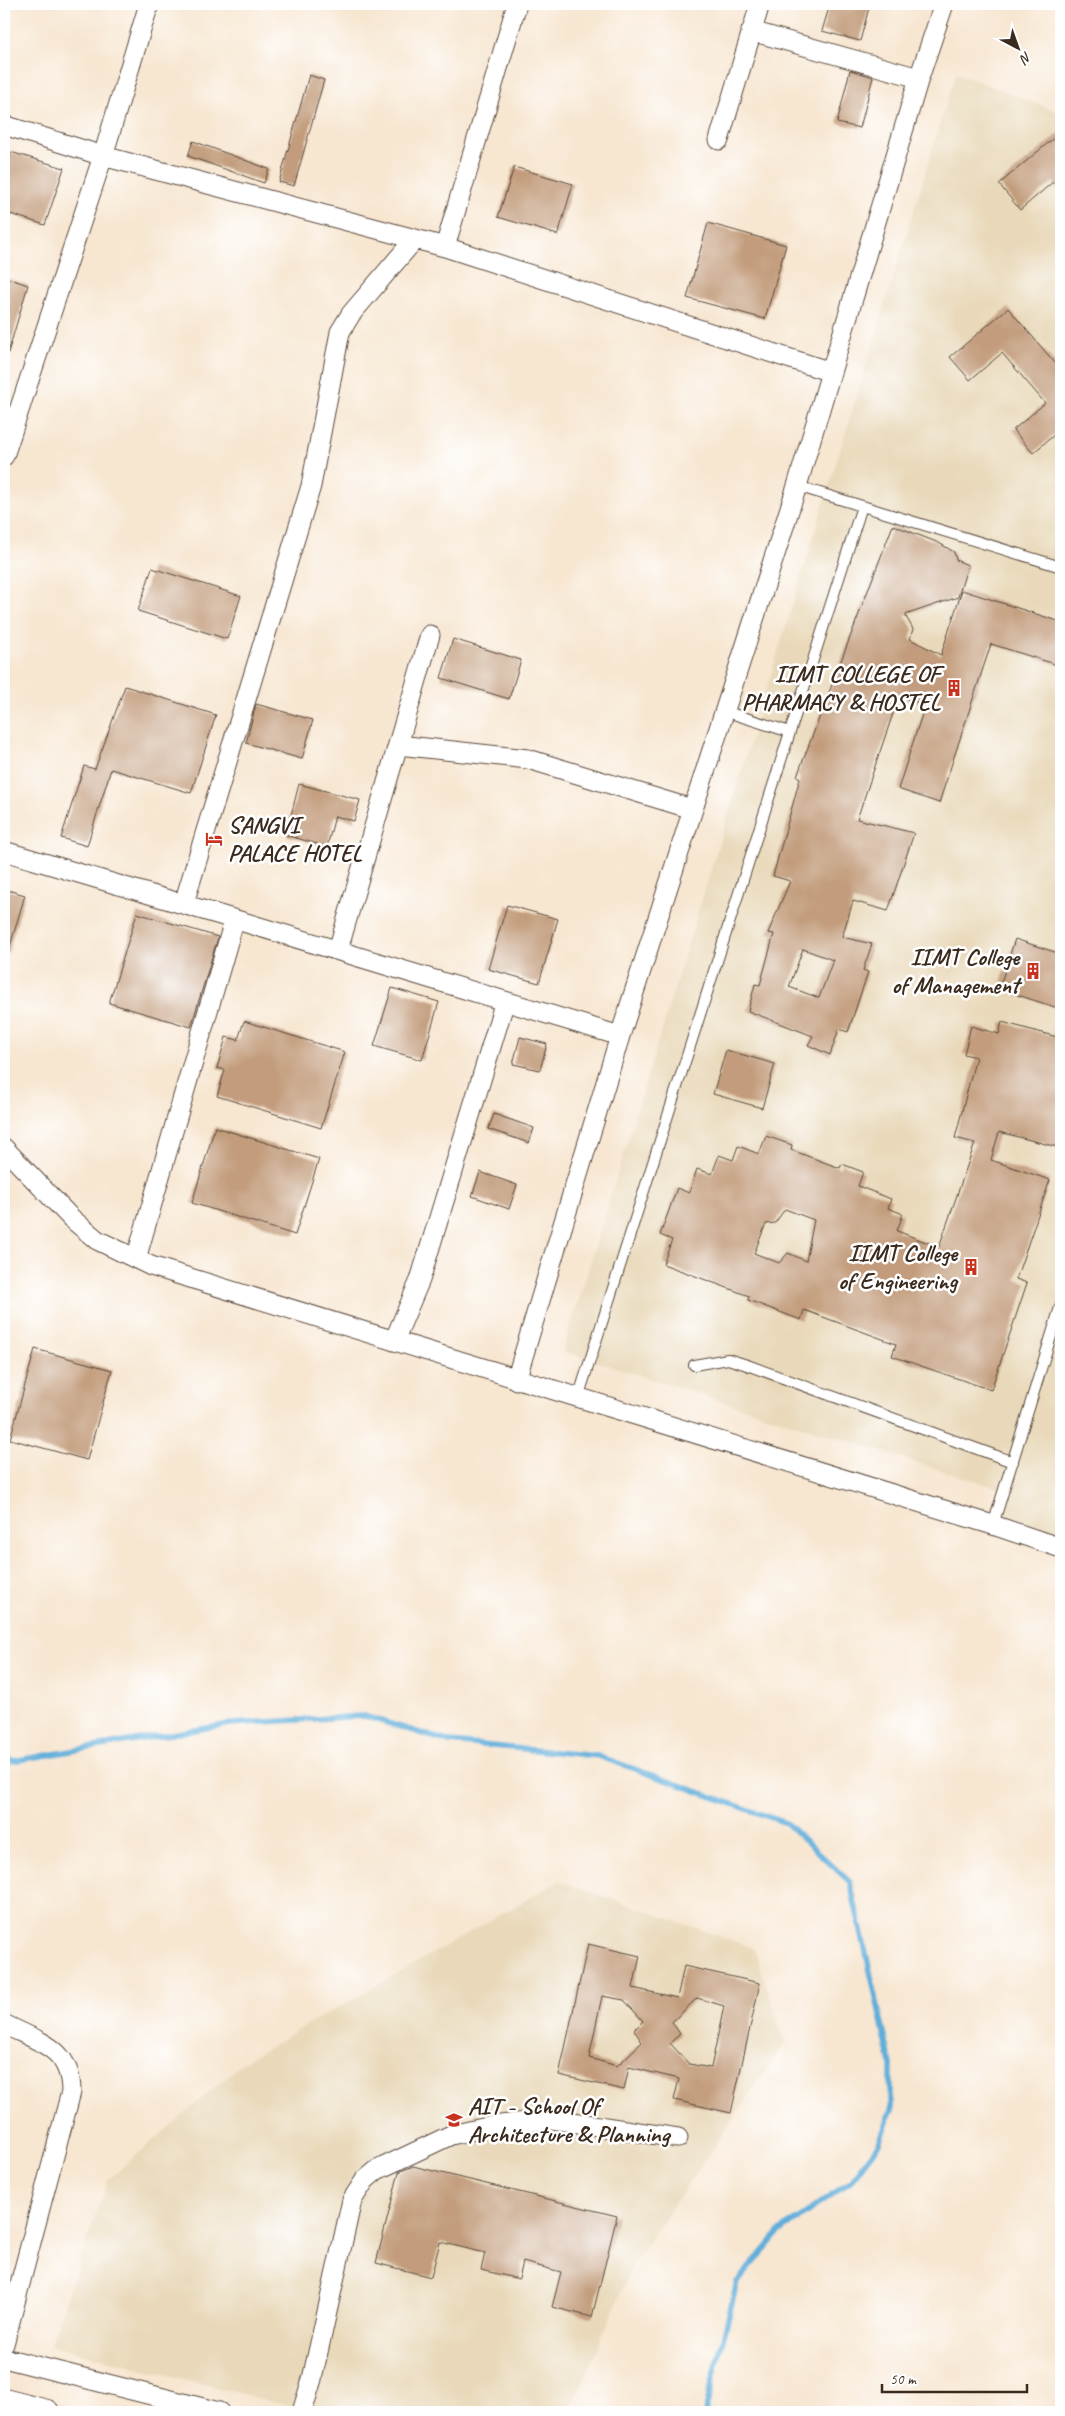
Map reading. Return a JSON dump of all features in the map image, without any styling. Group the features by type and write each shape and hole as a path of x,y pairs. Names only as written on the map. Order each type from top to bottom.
{"street":[{"path":"4,456 103,156 149,4"},
{"path":"445,247 517,4"},
{"path":"718,140 760,4"},
{"path":"516,1380 620,1036 797,486 919,78 944,4"},
{"path":"751,32 919,78"},
{"path":"4,125 103,156 445,247 831,372"},
{"path":"184,903 311,486 340,332 351,314 414,240"},
{"path":"338,950 430,635"},
{"path":"398,745 528,759 692,809"},
{"path":"4,851 184,903 234,921 338,950 620,1036"},
{"path":"136,1259 234,921"},
{"path":"394,1342 420,1280 505,1002"},
{"path":"4,1148 71,1218 97,1240 161,1269 516,1380 993,1525 1061,1548"},
{"path":"4,2024 54,2050 65,2062 71,2076 72,2092 4,2344"},
{"path":"302,2412 312,2379 352,2200 365,2180 377,2170 451,2135 492,2126 543,2120 568,2121 678,2138"},
{"path":"4,2358 219,2412"},
{"path":"4,2401 47,2412"}],"lane":[{"path":"797,486 1061,567"},
{"path":"578,1398 862,506"},
{"path":"724,712 790,732"},
{"path":"993,1525 1061,1304"},
{"path":"694,1365 728,1359 1013,1462"}],"shaded area":[{"name":"IIMT College of Engineering","path":"956,73 1061,113 1061,1543 993,1525 1004,1490 563,1351"},
{"name":"AIT - School Of Architecture & Planning","path":"559,1881 754,1948 785,2043 634,2263 569,2412 321,2412 301,2409 50,2345 108,2180 245,2061"}],"building":[{"path":"830,4 870,4 860,41 822,31"},
{"path":"850,70 873,77 860,128 837,123"},
{"path":"309,75 324,80 294,186 279,182"},
{"path":"1061,132 1061,193 1053,182 1020,210 999,184"},
{"path":"193,141 269,169 264,183 188,156"},
{"path":"4,150 64,168 45,225 4,212"},
{"path":"514,167 573,184 558,235 498,217"},
{"path":"708,223 786,245 765,319 687,298"},
{"path":"4,277 28,285 8,353 4,353"},
{"path":"1008,308 1061,370 1061,429 1033,453 1013,430 1045,403 1002,353 970,380 950,357"},
{"path":"893,525 939,543 954,552 956,560 968,565 958,597 905,615 913,629 910,639 941,655 962,590 1061,622 1061,666 991,644 939,803 898,789 925,705 899,696 857,819 914,833 888,911 853,901 842,937 872,944 863,970 868,972 848,1032 839,1029 830,1055 808,1045 813,1036 748,1011 755,984 760,985 774,934 768,933 790,881 773,876 800,778 797,776","holes":["803,949 833,960 819,998 789,987"]},
{"path":"152,568 241,596 227,639 138,611"},
{"path":"453,639 521,660 509,699 441,678"},
{"path":"125,686 216,715 191,793 111,769 87,846 61,838 84,766 95,769"},
{"path":"256,704 313,720 302,759 246,743"},
{"path":"299,784 360,800 354,821 335,816 327,847 286,835"},
{"path":"4,889 25,895 8,953 4,953"},
{"path":"507,905 558,919 539,983 488,969"},
{"path":"137,913 218,937 191,1027 109,1003"},
{"name":"IIMT College of Management","path":"1015,939 1061,954 1061,1009 999,989"},
{"path":"392,988 439,1002 422,1060 374,1046"},
{"path":"244,1021 345,1052 321,1128 217,1096 225,1070 217,1068 226,1037 238,1040"},
{"path":"1002,1022 1061,1038 1061,1148 999,1132 991,1160 1050,1180 1016,1279 1027,1283 991,1390 892,1356 896,1344 804,1310 801,1320 748,1300 749,1296 663,1264 672,1240 660,1235 677,1188 689,1193 697,1169 712,1174 719,1155 733,1160 738,1146 759,1154 766,1136 792,1145 791,1150 840,1168 842,1164 863,1172 858,1186 891,1199 888,1208 903,1214 897,1231 939,1247 975,1143 955,1138 976,1057 964,1054 971,1026 999,1034","holes":["785,1209 814,1220 806,1261 788,1253 779,1263 754,1253 766,1224 775,1223"]},
{"path":"520,1037 547,1044 540,1070 513,1064"},
{"path":"726,1050 775,1064 762,1108 713,1094"},
{"path":"494,1114 534,1128 529,1143 488,1129"},
{"path":"215,1127 319,1159 295,1235 192,1203"},
{"path":"480,1172 517,1185 509,1209 472,1196"},
{"path":"35,1349 112,1370 87,1460 10,1439"},
{"path":"588,1944 640,1956 633,1988 677,1998 684,1966 760,1983 731,2113 674,2100 679,2079 629,2067 624,2090 559,2075","holes":["602,1996 624,2000 643,2021 634,2030 642,2042 617,2066 589,2058","697,1998 724,2006 711,2068 689,2064 670,2043 680,2034 672,2022"]},
{"path":"413,2166 617,2216 592,2317 552,2307 561,2272 523,2262 519,2279 481,2270 485,2253 440,2242 431,2277 376,2263 399,2172"}],"waterway":[{"path":"4,1758 12,1761 230,1724 364,1716 450,1742 598,1756 786,1823 850,1882 891,2064 891,2112 878,2145 850,2182 779,2232 737,2282 705,2412"}],"place":[{"name":"IIMT COLLEGE OF PHARMACY & HOSTEL","path":"954,688"},
{"name":"SANGVI PALACE HOTEL","path":"214,839"},
{"name":"IIMT College of Management","path":"1033,971"},
{"name":"IIMT College of Engineering","path":"971,1267"},
{"name":"AIT - School Of Architecture & Planning","path":"454,2120"}]}
